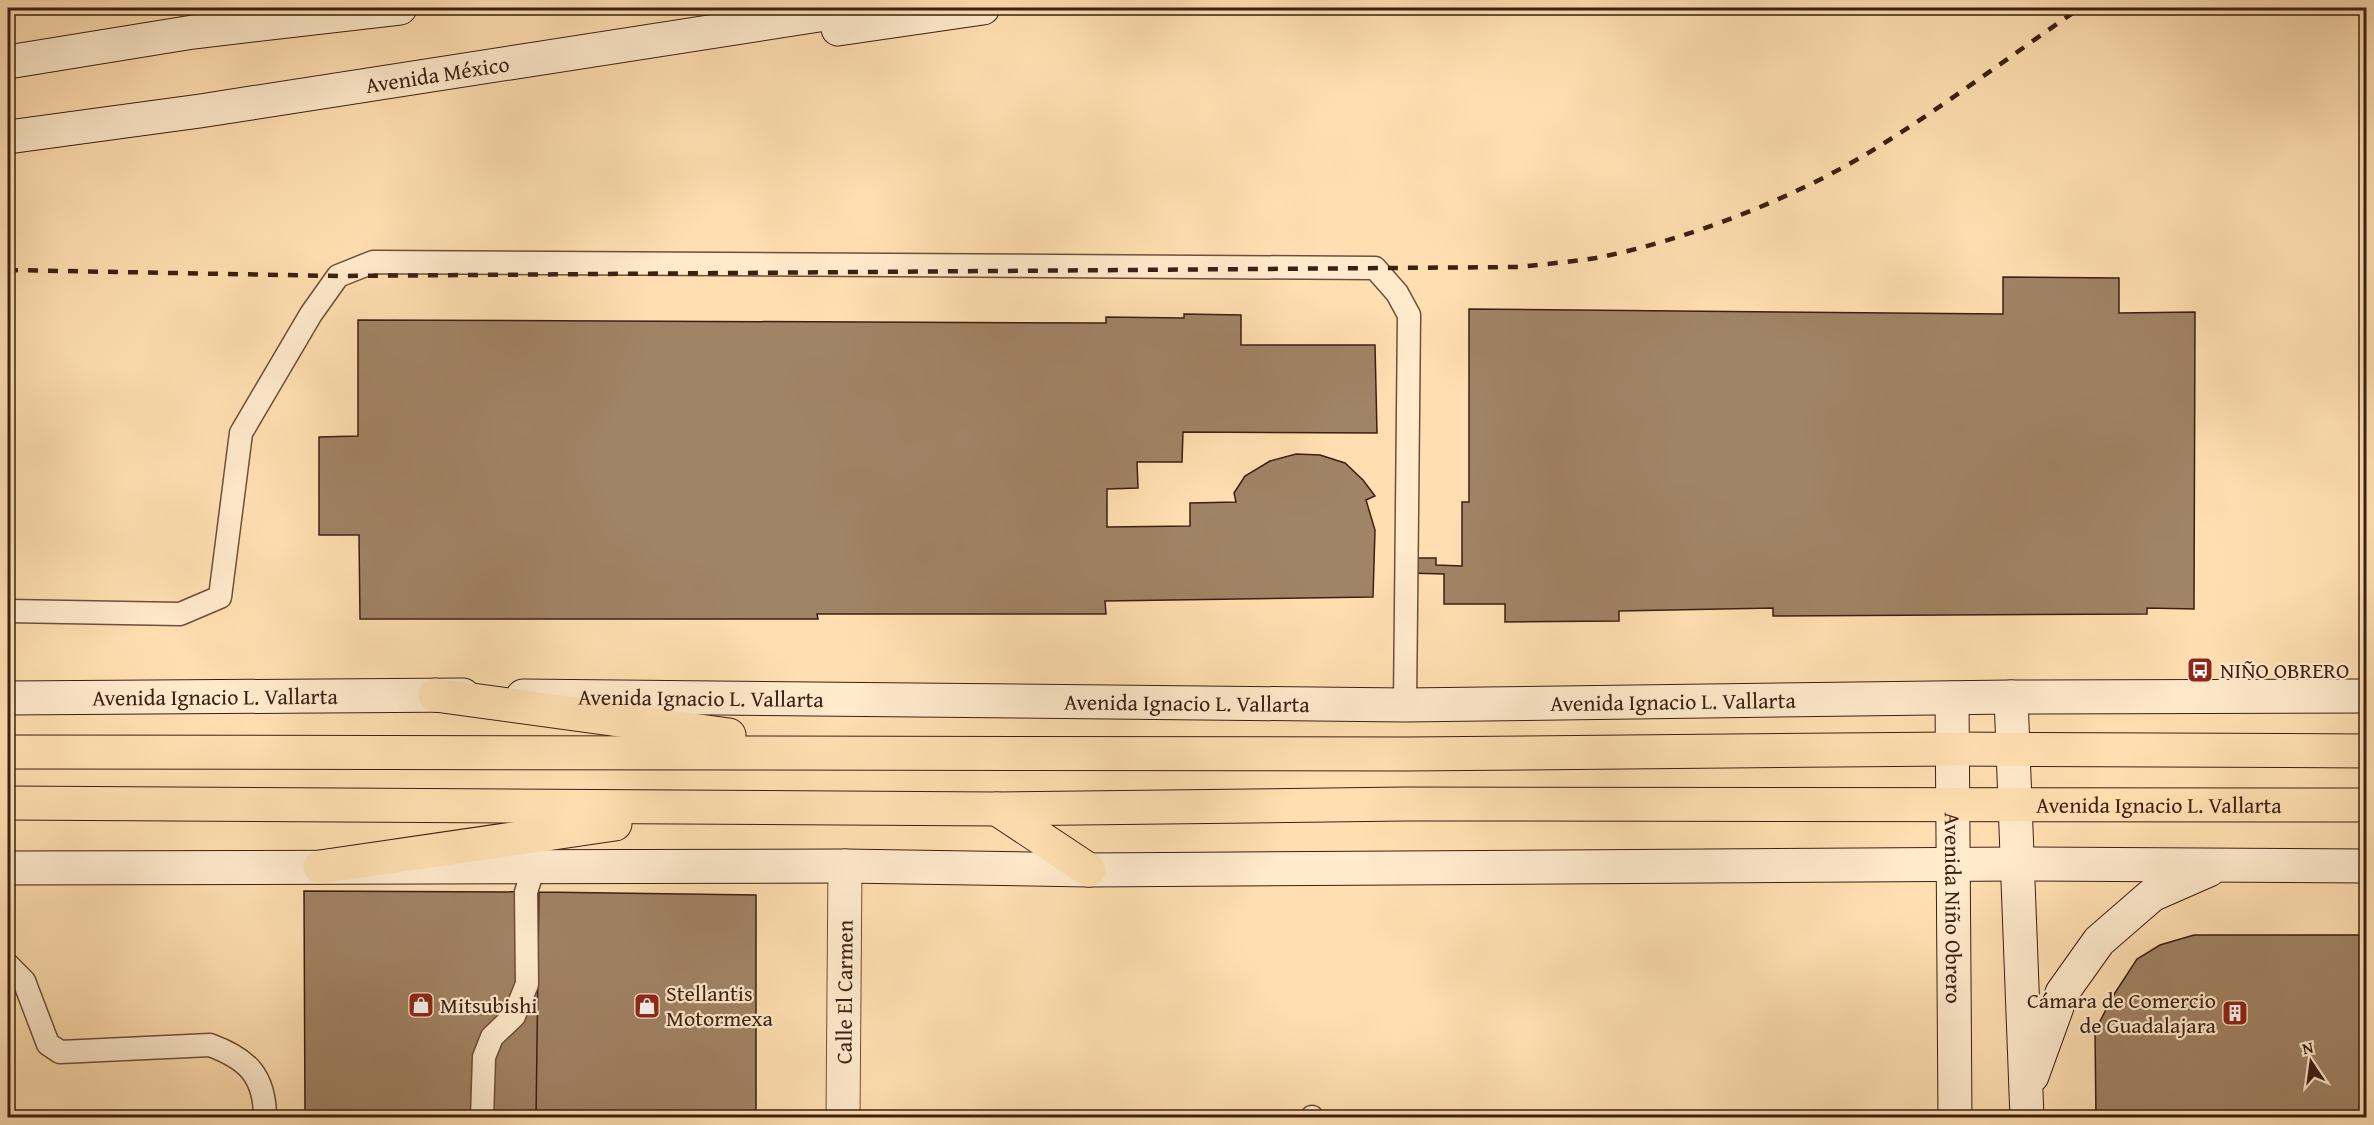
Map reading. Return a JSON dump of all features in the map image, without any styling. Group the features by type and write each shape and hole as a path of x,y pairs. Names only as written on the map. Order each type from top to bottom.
{"main road":[{"path":"193,32 297,8"},
{"path":"8,62 193,32 400,8"},
{"name":"Avenida México","path":"8,136 200,111 864,8"},
{"path":"200,111 520,76 983,8"},
{"path":"435,695 856,752"},
{"name":"Avenida Ignacio L. Vallarta","path":"8,698 435,695 1405,705 2011,697 2367,696"},
{"path":"2011,697 2027,1105"},
{"name":"Avenida Niño Obrero","path":"1952,698 1956,1118"},
{"path":"8,752 1406,754 1952,749 2367,751"},
{"name":"Avenida Ignacio L. Vallarta","path":"8,803 997,809 1405,804 2367,805"},
{"path":"320,867 722,808"},
{"path":"997,809 1089,870"},
{"path":"8,868 845,866 1089,870 1953,864 2367,866"},
{"path":"2027,1105 2062,993 2099,941 2152,895 2220,865"},
{"name":"Calle El Carmen","path":"843,1118 845,866"}],"lane":[{"path":"8,611 180,614 220,597 241,434 311,314 338,276 373,262 1375,268 1397,293 1409,315 1405,705"},
{"path":"482,1118 484,1057 492,1037 514,1016 527,984 526,892 534,867"},
{"path":"8,965 24,981 48,1044 60,1052 210,1045 230,1052 245,1062 259,1081 265,1099 265,1118"}],"building":[{"path":"2003,277 2119,278 2119,313 2195,312 2194,609 2147,608 2147,614 1773,616 1773,608 1619,611 1619,621 1505,622 1505,604 1444,604 1444,574 1408,573 1408,558 1436,558 1436,565 1462,566 1462,502 1469,502 1469,309 2003,314"},
{"path":"1184,314 1241,315 1241,345 1375,345 1377,433 1183,432 1182,462 1137,462 1138,488 1107,489 1107,527 1190,526 1190,503 1236,502 1234,493 1245,476 1270,461 1296,454 1320,455 1345,463 1363,480 1375,496 1366,500 1375,530 1373,597 1105,601 1106,614 817,614 818,619 360,619 359,535 319,535 319,437 358,436 358,320 1106,323 1106,317 1184,318"},
{"name":"Mitsubishi","path":"304,891 539,892 536,1118 305,1118"},
{"name":"Stellantis Motormexa","path":"539,892 756,895 756,1118 536,1118"},
{"name":"Cámara de Comercio de Guadalajara","path":"2194,935 2366,935 2366,1118 2096,1118 2095,1031 2113,996 2137,959 2160,945"}],"railway":[{"path":"8,270 338,276 1519,267 1577,261 1631,250 1705,228 1813,183 1904,131 2080,8"}],"place":[{"name":"NIÑO OBRERO","path":"2200,670"},
{"name":"Mitsubishi","path":"421,1005"},
{"name":"Stellantis Motormexa","path":"647,1006"},
{"name":"Cámara de Comercio de Guadalajara","path":"2235,1013"}]}
